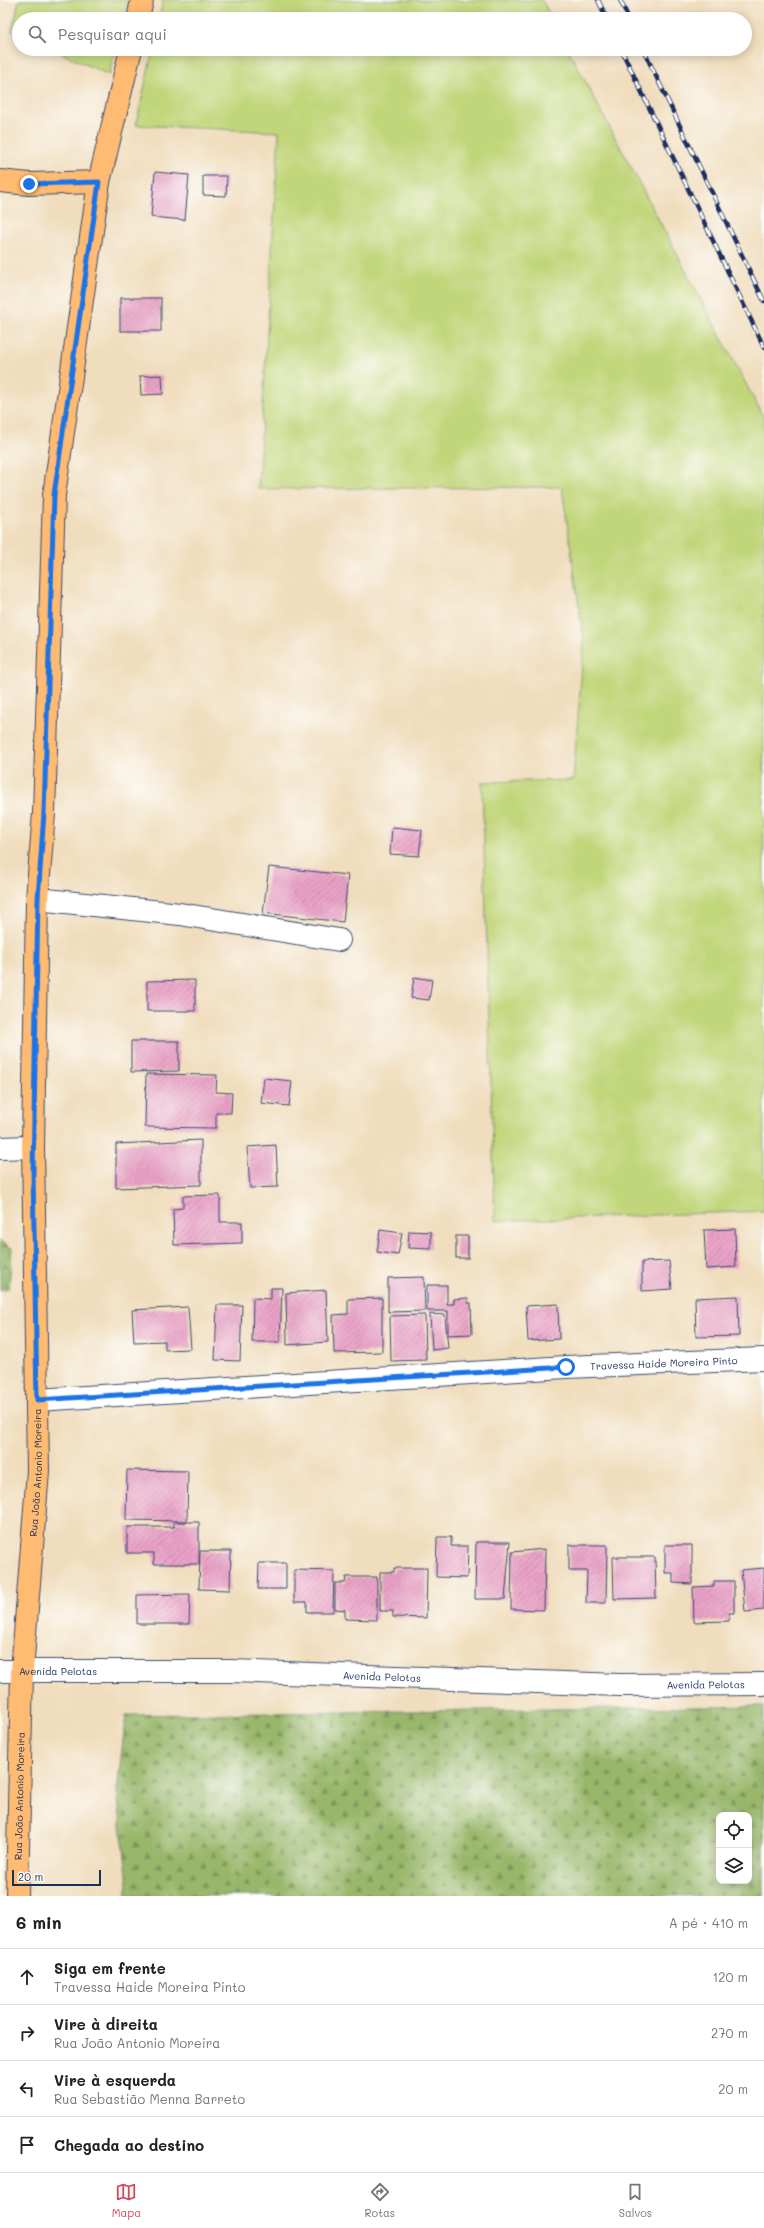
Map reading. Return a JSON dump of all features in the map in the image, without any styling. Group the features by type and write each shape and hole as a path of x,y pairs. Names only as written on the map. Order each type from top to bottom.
{"main road":[{"path":"139,12 142,0"},
{"name":"Rua João Antonio Moreira","path":"16,1896 22,1671 38,1470 33,1147 38,899 44,813 54,495 99,182 129,56"},
{"path":"0,181 29,184 99,182"}],"street":[{"path":"38,899 180,914 339,940"},
{"path":"0,1148 33,1147"},
{"name":"Travessa Haide Moreira Pinto","path":"37,1400 566,1367 764,1359"},
{"name":"Avenida Pelotas","path":"0,1671 230,1672 620,1685 764,1684"}],"green space":[{"path":"19,0 127,0 124,12 16,12"},
{"path":"163,0 542,0 548,12 160,12"},
{"path":"67,56 113,56 109,75"},
{"path":"151,56 572,56 764,418 764,1211 495,1221 482,782 573,780 584,641 562,487 258,489 279,132 136,125"},
{"path":"0,1241 12,1248 9,1288 0,1290"},
{"path":"764,1706 764,1896 126,1896 128,1883 117,1791 126,1715"}],"building":[{"path":"155,172 189,175 185,220 151,217"},
{"path":"203,176 227,176 226,196 203,195"},
{"path":"120,298 161,298 161,331 120,331"},
{"path":"162,375 163,394 141,395 140,376"},
{"path":"392,827 422,830 419,856 390,854"},
{"path":"269,867 348,875 343,922 263,913"},
{"path":"414,977 432,980 429,1000 411,998"},
{"path":"195,980 195,1011 147,1011 147,981"},
{"path":"131,1041 179,1041 179,1071 131,1072"},
{"path":"146,1074 217,1075 216,1092 232,1093 231,1113 216,1113 216,1128 145,1127"},
{"path":"264,1078 292,1081 289,1106 261,1103"},
{"path":"201,1140 201,1185 116,1188 116,1144"},
{"path":"276,1145 278,1187 250,1188 247,1147"},
{"path":"220,1195 220,1222 242,1222 242,1243 174,1245 173,1209 183,1208 183,1196"},
{"path":"735,1229 736,1267 706,1269 704,1230"},
{"path":"380,1230 402,1233 398,1255 377,1252"},
{"path":"409,1231 431,1232 431,1249 408,1248"},
{"path":"456,1236 468,1236 468,1258 456,1258"},
{"path":"669,1261 672,1289 642,1291 642,1262"},
{"path":"424,1277 425,1311 388,1312 388,1278"},
{"path":"427,1285 447,1285 447,1304 454,1304 454,1299 468,1298 468,1303 471,1303 472,1334 448,1335 448,1311 427,1311"},
{"path":"271,1288 282,1288 280,1342 252,1342 253,1298 271,1299"},
{"path":"326,1290 328,1342 287,1345 286,1293"},
{"path":"738,1296 739,1336 696,1337 695,1298"},
{"path":"382,1298 382,1352 334,1353 333,1315 348,1314 348,1299"},
{"path":"558,1304 559,1339 528,1341 526,1306"},
{"path":"217,1305 242,1305 240,1361 215,1360"},
{"path":"188,1307 191,1349 165,1350 165,1341 134,1342 132,1310"},
{"path":"430,1314 445,1315 448,1348 432,1350"},
{"path":"425,1315 426,1360 391,1361 390,1316"},
{"path":"127,1470 188,1471 187,1521 126,1520"},
{"path":"174,1522 199,1522 199,1564 154,1564 154,1553 127,1553 127,1527 174,1527"},
{"path":"437,1537 451,1537 451,1546 468,1546 467,1578 436,1577"},
{"path":"476,1542 510,1542 505,1599 475,1599"},
{"path":"569,1545 607,1545 606,1603 586,1603 587,1571 569,1571"},
{"path":"665,1545 692,1545 692,1584 673,1583 673,1573 665,1573"},
{"path":"545,1549 544,1610 511,1609 512,1552"},
{"path":"200,1551 231,1551 230,1590 199,1589"},
{"path":"613,1557 655,1557 656,1598 614,1599"},
{"path":"259,1563 286,1563 286,1589 258,1589"},
{"path":"394,1568 427,1568 426,1618 393,1617 393,1611 380,1611 380,1572 394,1572"},
{"path":"764,1568 764,1610 745,1612 741,1570"},
{"path":"294,1570 334,1571 333,1612 307,1612 307,1602 294,1602"},
{"path":"346,1577 377,1577 377,1620 345,1619 345,1610 335,1609 335,1583 345,1583"},
{"path":"714,1581 734,1581 734,1613 729,1613 729,1621 694,1622 693,1587 714,1586"},
{"path":"190,1594 189,1624 137,1624 137,1595"}],"railway":[{"path":"598,0 604,12"},
{"path":"620,0 626,12"},
{"path":"624,56 764,347"},
{"path":"646,56 764,301"}],"route":[{"path":"29,184 99,182 54,495 44,813 38,899 33,1173 37,1400 566,1367"}]}
